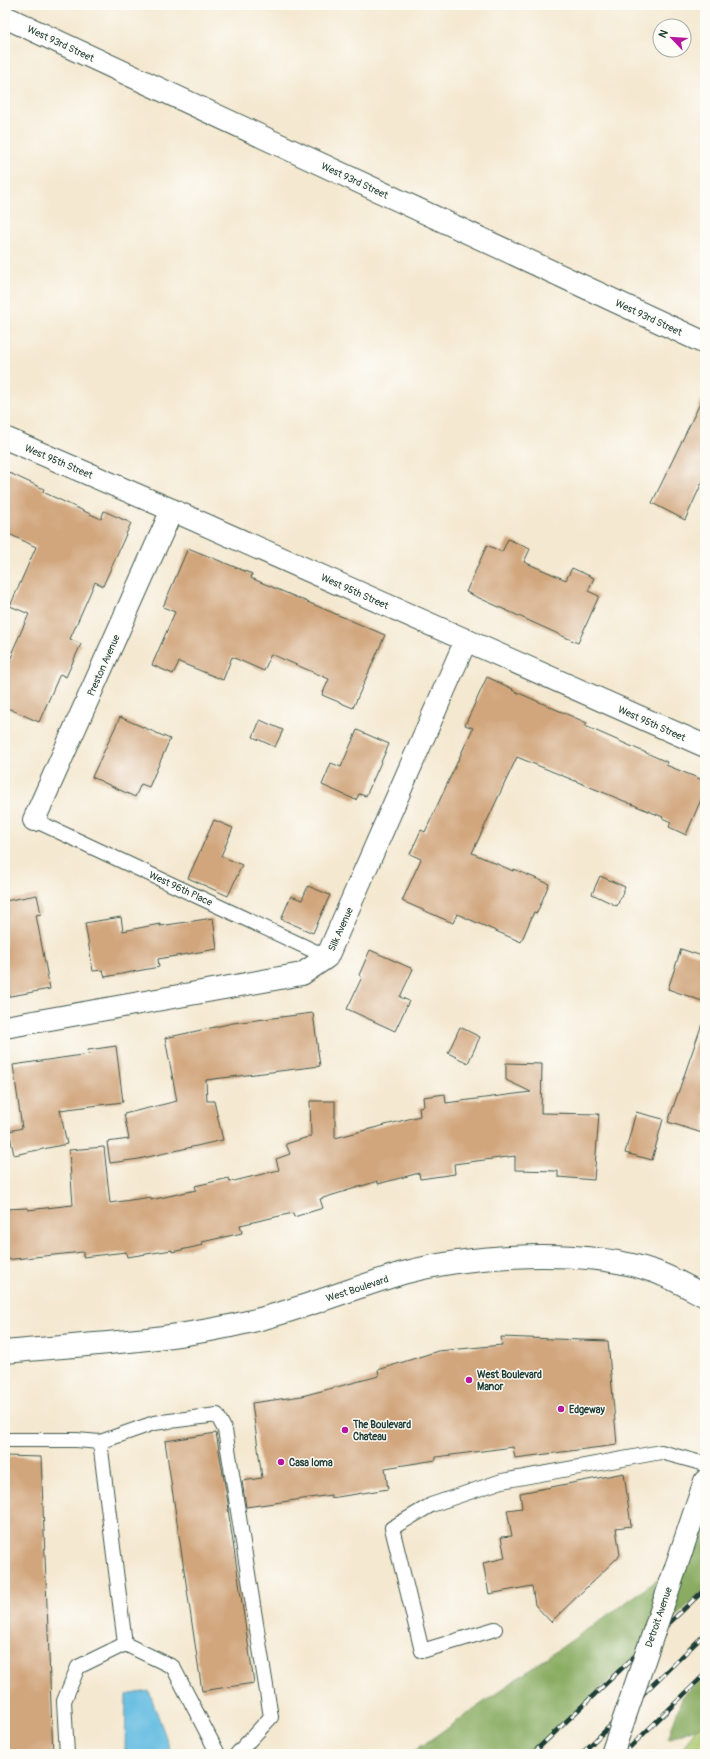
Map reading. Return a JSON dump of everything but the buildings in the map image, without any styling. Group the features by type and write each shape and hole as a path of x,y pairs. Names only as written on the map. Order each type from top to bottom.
{"street":[{"name":"West 93rd Street","path":"5,17 705,343"},
{"name":"West 95th Street","path":"5,438 172,510 705,746"},
{"name":"Preston Avenue","path":"34,820 172,510"},
{"name":"Silk Avenue","path":"5,1027 302,974 327,956 466,640"},
{"name":"West Boulevard","path":"5,1352 168,1336 250,1322 276,1315 404,1273 431,1267 507,1257 543,1256 618,1263 652,1271 670,1278 705,1296"},
{"name":"Detroit Avenue","path":"612,1754 705,1481"}],"lane":[{"name":"West 96th Place","path":"34,820 327,956"},
{"path":"5,1440 76,1440 100,1442 154,1423 218,1415 225,1430 271,1717 237,1754"},
{"path":"100,1442 125,1644"},
{"path":"494,1629 422,1651 392,1528 431,1505 502,1481 661,1452 705,1464"},
{"path":"66,1754 64,1701 78,1667 125,1644"},
{"path":"125,1644 172,1667 218,1754"}],"green space":[{"path":"705,1481 705,1589 532,1754 410,1754 676,1567"},
{"path":"705,1674 705,1725 668,1739 682,1697"},
{"path":"705,1715 705,1754 679,1754"}],"water":[{"path":"149,1691 172,1754 125,1754 126,1695"}],"railway":[{"path":"532,1754 705,1589"},
{"path":"581,1754 705,1634"},
{"path":"623,1754 705,1674"}],"place":[{"name":"West Boulevard Manor","path":"469,1380"},
{"name":"Edgeway","path":"561,1409"},
{"name":"The Boulevard Chateau","path":"345,1430"},
{"name":"Casa Ioma","path":"281,1462"}]}
